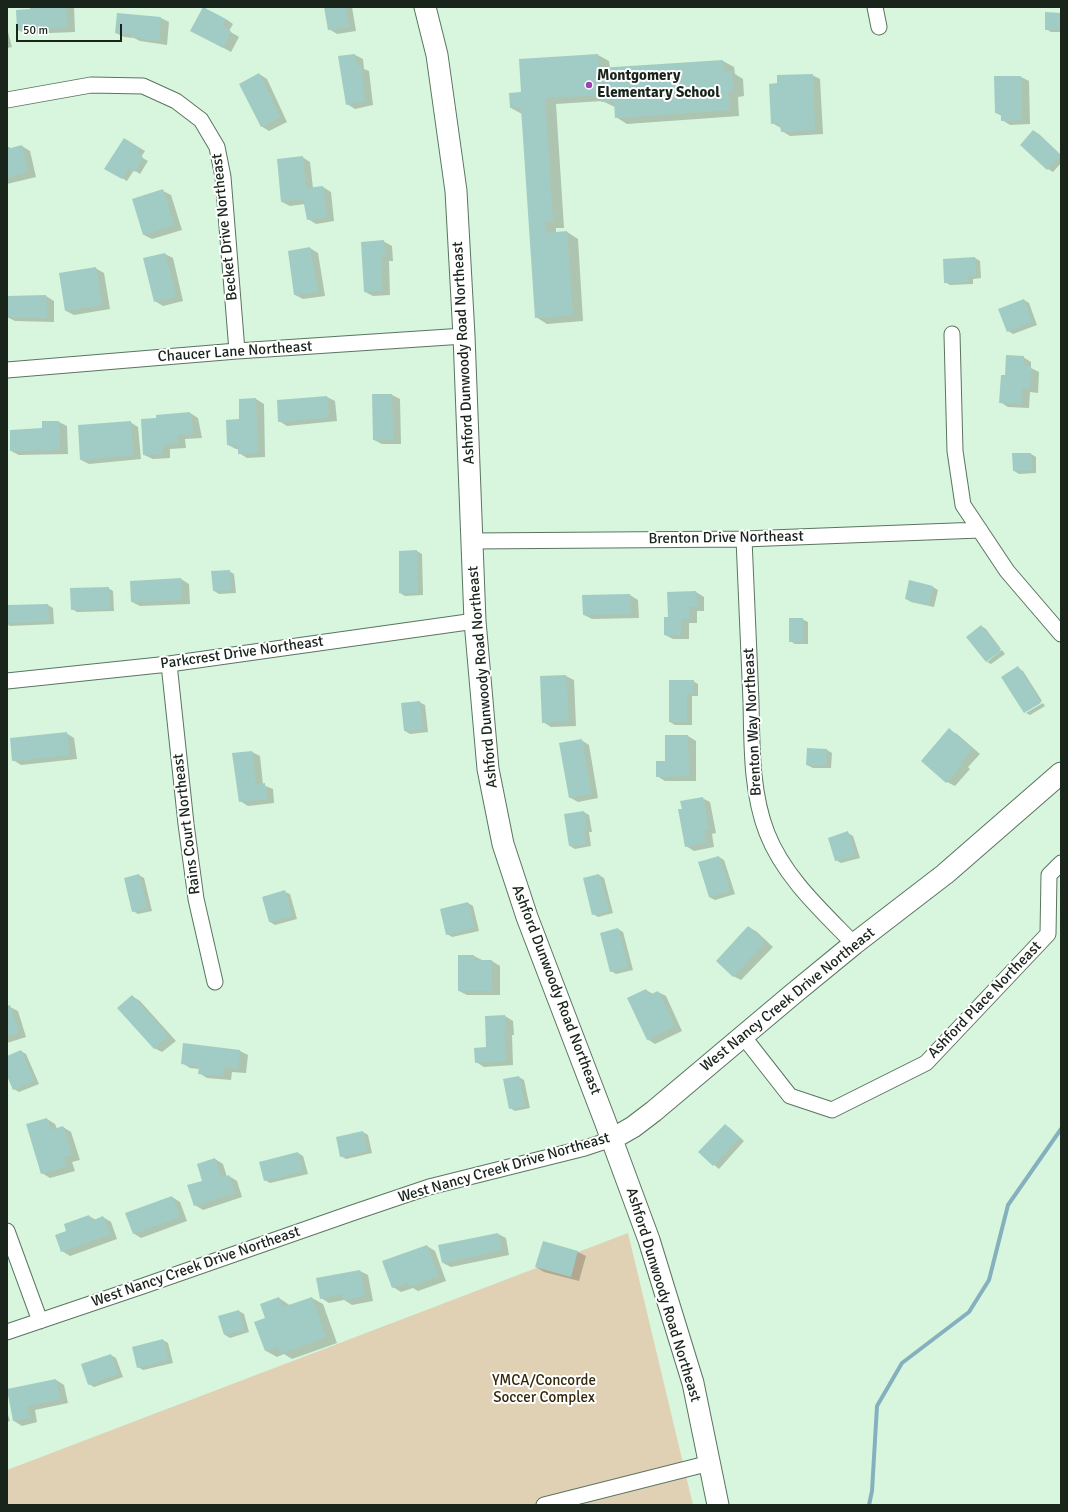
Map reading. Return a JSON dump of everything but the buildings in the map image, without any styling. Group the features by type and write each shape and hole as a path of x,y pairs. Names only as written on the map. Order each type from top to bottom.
{"main road":[{"name":"Ashford Dunwoody Road Northeast","path":"425,7 437,55 456,191 464,336 475,621 488,769 503,844 527,917 649,1240 693,1383 718,1505"},
{"name":"West Nancy Creek Drive Northeast","path":"612,1139 654,1111 854,944 945,874 1061,773"}],"street":[{"path":"875,7 879,26"},
{"name":"Becket Drive Northeast","path":"7,100 91,85 143,86 176,101 201,120 217,147 223,177 237,351"},
{"path":"952,334 955,451 963,505 1007,571 1061,634"},
{"name":"Chaucer Lane Northeast","path":"7,370 237,351 464,336"},
{"name":"Brenton Drive Northeast","path":"472,541 744,539 980,530"},
{"name":"Brenton Way Northeast","path":"744,539 753,763 757,802 767,834 782,862 805,893 854,944"},
{"name":"Parkcrest Drive Northeast","path":"7,681 169,664 475,621"},
{"name":"Rains Court Northeast","path":"169,664 186,824 196,899 216,982"},
{"name":"Ashford Place Northeast","path":"743,1036 790,1096 832,1110 926,1063 1048,934 1049,875 1061,863"},
{"name":"West Nancy Creek Drive Northeast","path":"7,1332 429,1187 586,1148 612,1139"},
{"path":"7,1231 40,1321"},
{"path":"544,1505 710,1463"}],"green space":[{"name":"YMCA/Concorde Soccer Complex","path":"628,1233 693,1505 7,1505 7,1470"}],"waterway":[{"path":"869,1505 872,1491 877,1406 902,1363 969,1312 989,1280 1008,1205 1061,1129"}],"place":[{"name":"Montgomery Elementary School","path":"589,85"}]}
